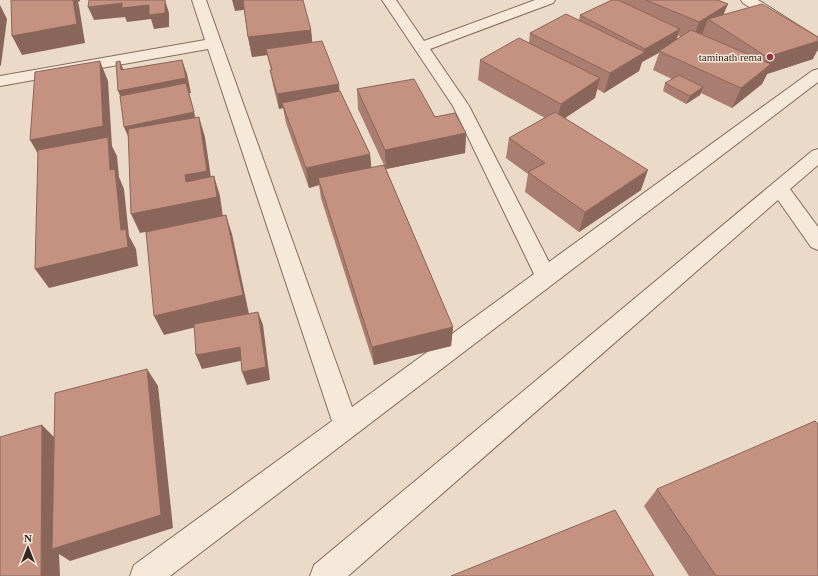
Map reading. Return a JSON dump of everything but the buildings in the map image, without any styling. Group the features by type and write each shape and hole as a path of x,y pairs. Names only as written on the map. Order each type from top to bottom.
{"street":[{"path":"199,0 346,426"},
{"path":"389,0 461,106 546,276"},
{"path":"421,47 548,0"},
{"path":"748,0 818,45"},
{"path":"0,81 214,43"},
{"path":"145,576 818,74"},
{"path":"338,571 818,155"},
{"path":"779,188 818,242"}],"place":[{"name":"taminath rema","path":"770,57"}]}
